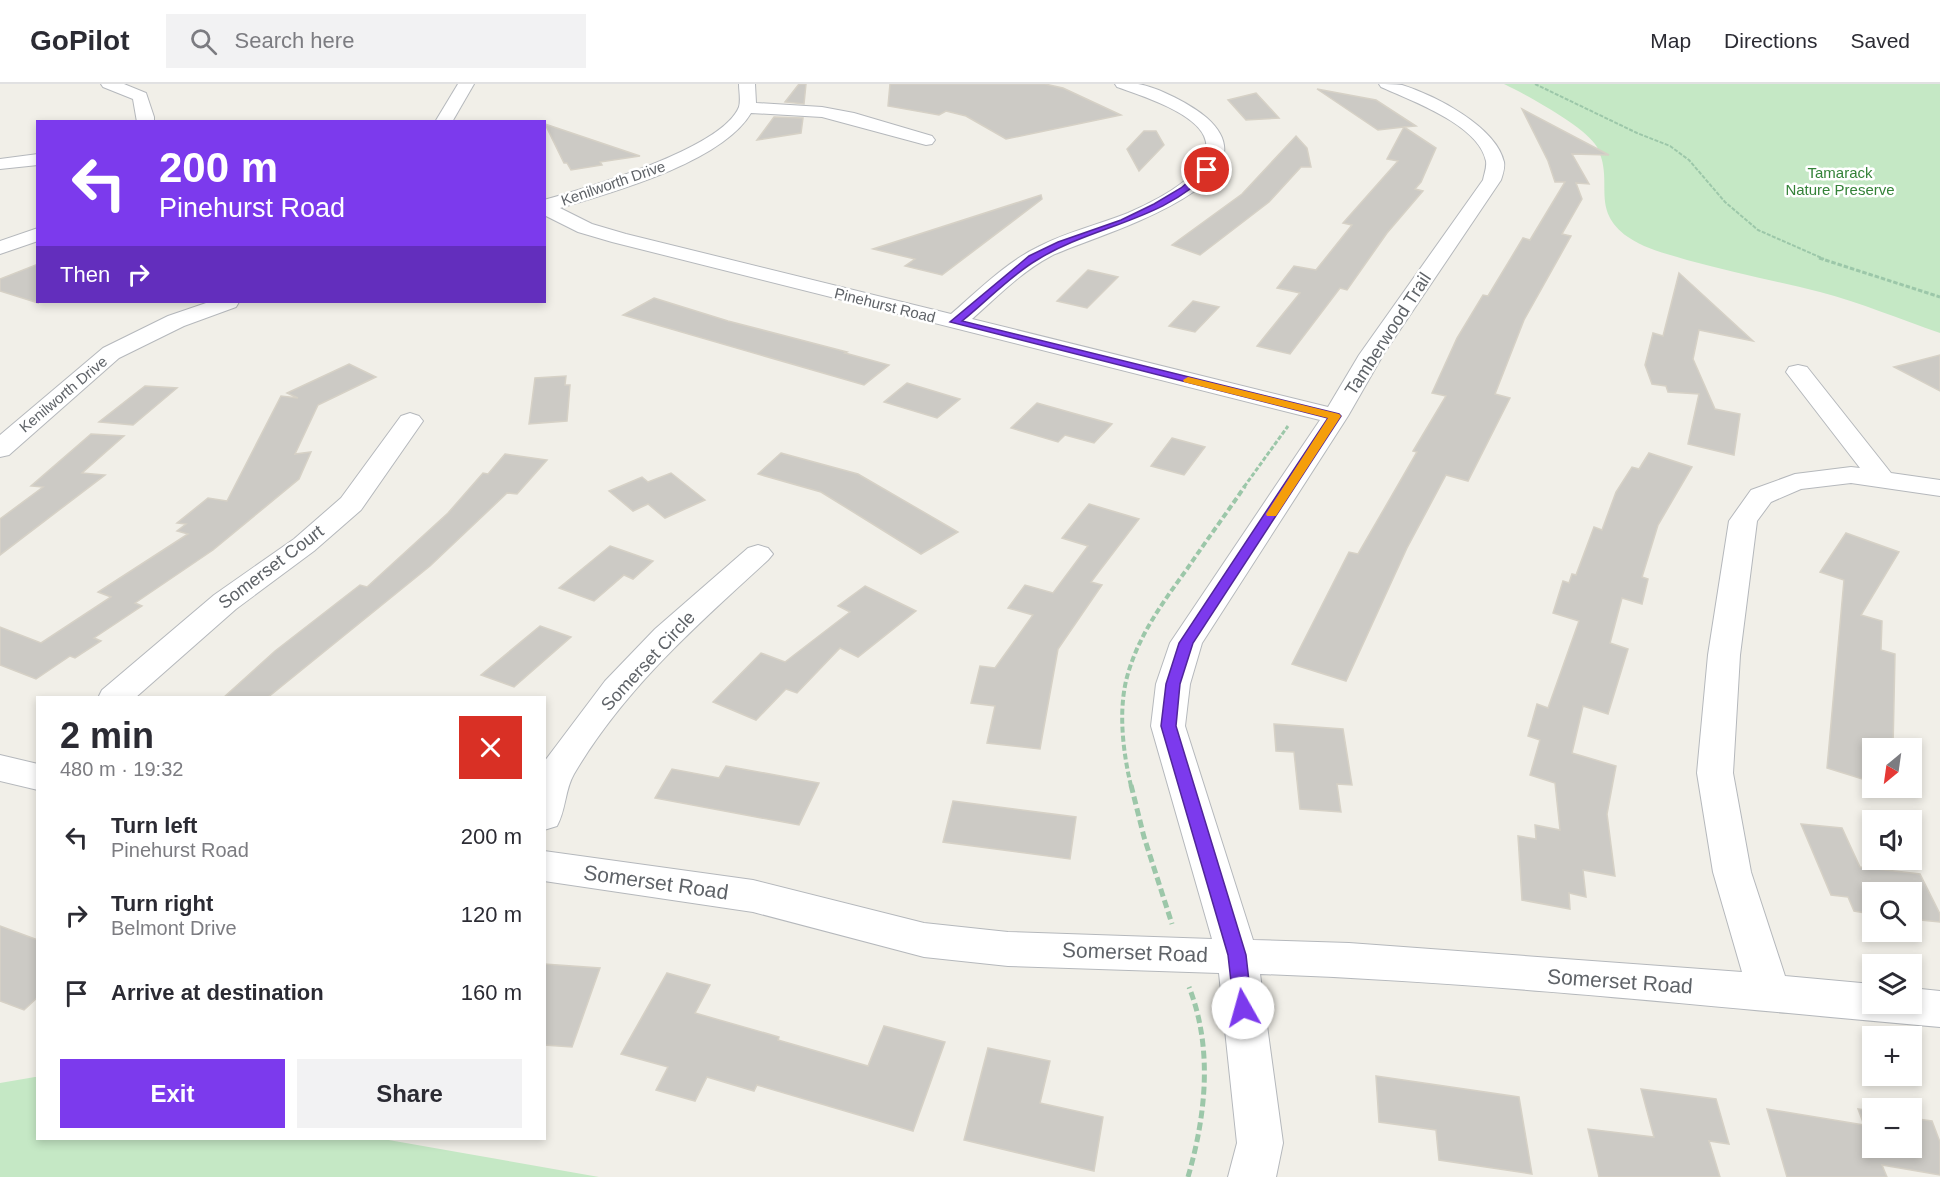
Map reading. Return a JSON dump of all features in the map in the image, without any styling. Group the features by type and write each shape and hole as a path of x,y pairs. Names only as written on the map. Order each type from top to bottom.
{"street":[{"path":"109,84 140,96 145,120"},
{"path":"444,120 466,84"},
{"path":"747,84 747,108 822,112 848,117 926,140"},
{"path":"955,322 1032,258 1061,244 1124,222 1156,206 1184,190 1207,170 1216,153 1213,136 1199,121 1181,108 1153,94 1123,84"},
{"name":"Tamberwood Trail","path":"1252,1177 1260,1143 1237,955 1168,726 1173,684 1186,643 1335,416 1371,355 1492,180 1495,162 1489,147 1458,118 1387,84"},
{"name":"Kenilworth Drive","path":"546,206 649,174 704,146 736,124 747,108"},
{"path":"0,164 36,159"},
{"name":"Pinehurst Road","path":"546,208 576,224 606,235 1335,416"},
{"path":"0,248 36,235"},
{"name":"Kenilworth Drive","path":"0,449 111,353 176,321 225,303"},
{"path":"1798,372 1882,479"},
{"name":"Somerset Court","path":"116,696 225,602 304,545 351,504 410,421"},
{"path":"1769,992 1732,872 1715,773 1724,655 1743,521 1761,496 1795,482 1851,476 1940,488"},
{"name":"Somerset Circle","path":"546,809 556,773 617,689 666,636 758,554"},
{"name":"Somerset Road","path":"546,866 753,896 924,940 1008,949 1349,960 1862,1001"},
{"path":"1922,1008 1940,1010"}],"path":[{"path":"1535,84 1670,146 1689,160 1725,202 1747,223 1771,237 1814,256 1940,297"},
{"path":"1188,984 1200,1018 1204,1071 1198,1145 1188,1177"}],"green space":[{"name":"Tamarack Nature Preserve","path":"1504,84 1940,84 1940,333 1835,296 1687,260 1642,245 1616,227 1609,216 1602,160 1591,139 1554,112"},
{"path":"36,1077 36,1140 389,1140 599,1177 0,1177 0,1083"}],"building":[{"path":"799,84 806,84 804,104 785,102"},
{"path":"890,84 1045,84 1063,88 1121,115 1006,139 966,116 946,111 939,115 888,106"},
{"path":"1317,89 1376,100 1416,126 1378,130"},
{"path":"1256,93 1279,118 1246,120 1228,100"},
{"path":"1522,109 1609,155 1572,154 1589,184 1576,183 1582,199 1562,234 1571,236 1524,320 1495,394 1510,398 1468,481 1446,475 1407,548 1346,681 1292,664 1349,552 1358,554 1417,452 1413,451 1446,396 1432,393 1457,338 1483,295 1488,296 1523,238 1530,240 1565,182 1555,182 1548,161"},
{"path":"774,117 803,118 801,133 757,140"},
{"path":"546,124 640,156 600,162 602,165 571,170 567,163 564,163"},
{"path":"1404,127 1436,148 1421,182 1415,189 1423,191 1387,233 1347,290 1340,288 1290,354 1257,346 1300,293 1277,288 1294,266 1316,270 1352,225 1343,223 1398,161 1387,159"},
{"path":"1144,131 1156,131 1164,145 1139,171 1127,149"},
{"path":"1296,136 1307,148 1311,167 1301,167 1269,202 1200,255 1172,245 1242,194"},
{"path":"1041,195 1042,199 942,275 905,266 915,259 873,249"},
{"path":"36,265 36,302 0,291 0,279"},
{"path":"1088,270 1118,277 1087,308 1057,301"},
{"path":"1679,273 1753,341 1699,330 1693,359 1715,409 1740,414 1734,455 1688,444 1699,394 1668,392 1666,386 1652,384 1645,365 1653,333 1663,336"},
{"path":"654,298 728,321 889,365 864,385 623,315"},
{"path":"1193,301 1219,307 1195,332 1169,326"},
{"path":"1940,355 1940,391 1894,367"},
{"path":"349,364 376,377 318,405 295,454 311,452 299,479 213,550 135,603 142,606 94,638 101,641 75,658 70,656 36,679 0,665 0,627 41,643 111,597 98,592 188,534 177,531 186,524 177,523 208,498 227,501 281,396 298,398 287,393"},
{"path":"566,376 565,385 570,385 567,421 529,424 535,378"},
{"path":"907,383 960,399 937,418 884,402"},
{"path":"145,386 177,388 133,425 99,422"},
{"path":"1037,403 1112,424 1094,443 1065,435 1058,442 1011,428"},
{"path":"91,434 124,436 82,473 105,475 0,555 0,519 43,487 31,486"},
{"path":"1172,438 1205,447 1184,475 1151,466"},
{"path":"781,453 858,474 958,532 921,554 821,492 758,474"},
{"path":"1649,453 1692,467 1658,525 1642,577 1648,579 1642,604 1622,598 1610,643 1628,649 1608,714 1583,706 1572,753 1616,766 1607,814 1615,876 1583,870 1586,897 1569,893 1570,909 1522,900 1518,836 1536,839 1535,825 1560,830 1555,783 1530,775 1540,740 1528,736 1537,704 1548,708 1579,621 1553,613 1563,581 1569,583 1572,574 1576,575 1594,527 1602,530 1616,492 1632,467 1639,469"},
{"path":"505,454 547,460 517,494 507,493 430,566 269,696 225,696 275,651 360,585 367,587 448,513 483,473 488,474"},
{"path":"671,473 705,500 665,518 648,504 633,511 609,491 642,477 648,482"},
{"path":"1089,504 1139,519 1091,582 1102,585 1058,649 1040,749 987,743 995,706 971,703 980,666 995,668 1033,615 1008,608 1025,585 1053,593 1088,546 1062,538"},
{"path":"1846,533 1899,552 1861,615 1882,621 1881,650 1895,654 1893,738 1862,738 1862,779 1827,768 1844,580 1820,572"},
{"path":"610,546 653,561 633,579 624,575 594,601 559,588"},
{"path":"865,586 916,611 858,657 840,648 797,693 786,689 756,720 713,702 761,653 785,662 850,612 838,606"},
{"path":"540,626 571,637 514,687 481,675"},
{"path":"1274,724 1343,729 1352,785 1337,784 1341,812 1300,809 1294,752 1276,751"},
{"path":"726,766 819,783 799,825 655,798 672,769 719,778"},
{"path":"953,801 1076,817 1070,859 943,842"},
{"path":"1801,824 1842,828 1862,870 1920,874 1940,914 1940,922 1922,920 1922,882 1862,882 1862,912 1854,911 1848,897 1831,895"},
{"path":"0,926 36,939 36,999 24,1010 0,1001"},
{"path":"546,964 600,968 572,1047 546,1045"},
{"path":"667,973 710,985 695,1013 868,1066 884,1026 945,1042 913,1131 757,1085 754,1091 707,1077 695,1101 656,1090 668,1067 621,1054"},
{"path":"988,1048 1050,1061 1040,1103 1103,1117 1094,1171 964,1140"},
{"path":"1376,1076 1519,1097 1532,1174 1439,1160 1436,1130 1379,1122"},
{"path":"1641,1089 1716,1099 1729,1144 1709,1141 1720,1177 1599,1177 1588,1129 1654,1137"},
{"path":"1767,1109 1862,1125 1862,1158 1922,1158 1922,1120 1932,1121 1940,1142 1940,1175 1882,1165 1887,1177 1787,1177"}],"slow traffic":[{"path":"1188,380 1335,416 1272,514"}],"route":[{"path":"1207,170 1184,190 1156,206 1124,222 1061,244 1032,258 955,322 1335,416 1186,643 1173,684 1168,726 1237,955 1243,1008"}]}
